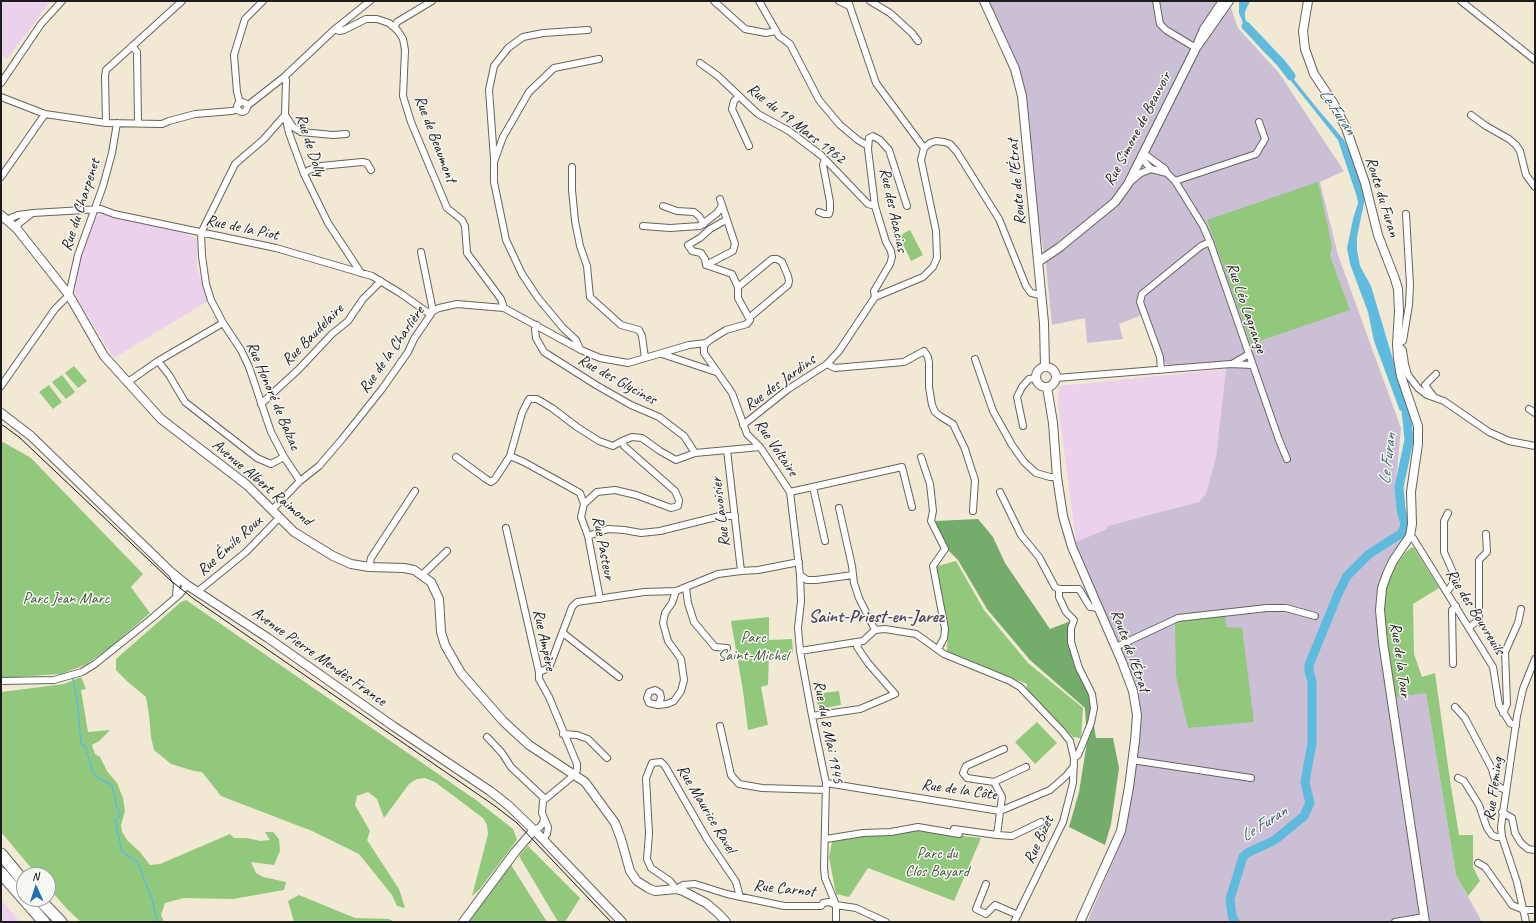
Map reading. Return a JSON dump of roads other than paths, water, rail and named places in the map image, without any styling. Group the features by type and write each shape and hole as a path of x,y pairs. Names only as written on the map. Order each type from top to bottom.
{"highway":[{"path":"1,854 16,872"},
{"path":"1,873 44,922"},
{"path":"47,907 61,922"}],"main road":[{"name":"Route de l'Étrat","path":"984,1 1015,69 1022,96 1045,333 1045,367"},
{"name":"Rue Simone de Beauvoir","path":"1038,262 1060,248 1115,202 1128,184 1204,29 1223,1"},
{"name":"Rue Simone de Beauvoir","path":"1196,48 1229,1"},
{"name":"Route du Furan","path":"1308,1 1304,31 1305,49 1314,74 1334,104 1346,128 1365,183 1378,235 1398,289 1398,360 1413,408"},
{"name":"Avenue Albert Raimond","path":"4,217 17,230 69,295 104,356 161,419 247,485 294,532 333,556 351,564 369,567 404,568 414,570 431,582 439,599 441,632 450,656 461,673 503,721 524,740 585,782 615,830 627,873 635,884 646,892 654,894 682,894 724,920"},
{"path":"1037,250 1060,248"},
{"path":"1045,367 1054,371 1056,378 1053,385 1047,387 1039,384 1036,378 1040,370 1045,367"},
{"name":"Route de l'Étrat","path":"1047,387 1053,423 1057,477 1063,516 1072,547 1116,647 1133,692 1136,715 1135,741 1121,831 1080,922"},
{"name":"Rue de la Tour","path":"1413,408 1418,426 1418,444 1411,492 1412,524 1410,536 1387,574 1382,588 1380,610 1384,650 1424,920"},
{"name":"Avenue Pierre Mendès France","path":"1,413 31,436 170,571 187,585 274,642 393,726 490,791 521,817 622,922"},
{"name":"Avenue Albert Raimond","path":"596,799 618,829 630,871 637,881 655,891 676,890 689,894 706,904 724,920"},
{"path":"463,922 515,852 534,830"}],"street":[{"path":"1,83 41,24 62,1"},
{"path":"106,123 106,70 182,1"},
{"path":"238,109 240,103 237,92 234,55 245,19 263,1"},
{"path":"1,97 45,114 106,123 162,124 195,114 232,111 238,109 243,112 247,109 247,106 284,78 335,29 370,1"},
{"path":"335,29 339,31 344,30 366,19 383,21 394,26 397,22 432,1"},
{"path":"714,1 745,29 766,33 776,31"},
{"path":"759,1 779,36 790,44 819,100 840,125 868,146"},
{"path":"839,1 848,3 876,83 924,148"},
{"path":"870,1 890,13 912,33 918,41"},
{"path":"1156,1 1160,24 1166,30 1196,48"},
{"path":"1461,1 1535,60"},
{"name":"Rue de Beaumont","path":"394,26 403,39 405,50 403,96 411,122 447,208 462,220 467,252 501,299 504,308"},
{"path":"581,350 576,340 563,328 538,298 522,274 506,240 494,182 489,90 494,66 508,48 523,38 543,33 588,30"},
{"path":"132,46 137,52 138,124"},
{"path":"494,162 503,137 530,92 539,82 554,68 599,59"},
{"name":"Rue du 19 Mars 1962","path":"700,63 718,76 738,97 758,114 789,131 825,159 868,204 875,206"},
{"name":"Rue de Dolly","path":"284,78 286,80 285,115 289,133 304,174 328,223 361,273"},
{"path":"738,97 734,101 732,110 749,146"},
{"path":"240,103 245,103 247,106"},
{"path":"1,177 45,114"},
{"path":"201,233 235,164 264,139 285,115 293,127 302,132 333,135 346,134"},
{"path":"1471,115 1516,145 1520,151 1526,175 1535,187"},
{"path":"1175,181 1256,154 1265,140 1259,122"},
{"name":"Rue du Charpenet","path":"69,295 78,255 103,186 112,153 117,123"},
{"name":"Rue des Acacias","path":"827,364 839,351 875,297 874,292 890,264 892,257 875,206 868,146 869,138 873,136 880,140 889,150 907,206"},
{"path":"875,297 923,277 933,266 937,258 936,231 921,160 924,148 930,143 936,141 950,144 957,152 999,219 1026,286 1031,293 1041,295"},
{"path":"1142,155 1151,169"},
{"name":"Rue Léo Lagrange","path":"1142,155 1165,169 1175,181 1210,242 1286,459"},
{"path":"819,212 829,214 830,210 830,202 823,165 825,159"},
{"path":"304,174 309,170 321,166 362,162 367,163 372,170"},
{"path":"572,166 572,190 575,221 580,246 587,266 590,297 621,325 639,330 642,336 645,358"},
{"path":"1128,184 1141,173 1151,169 1167,173"},
{"path":"706,265 733,251 735,244 720,199"},
{"path":"662,206 677,211 694,212 705,223 707,232"},
{"path":"643,226 681,228 700,226 717,213 722,206"},
{"name":"Rue de la Piot","path":"4,217 33,212 101,209 114,214 276,248 372,276 427,312 434,311"},
{"path":"17,230 18,224 33,212"},
{"path":"1406,214 1410,285 1409,305 1403,341 1397,344 1403,350 1406,369 1412,382 1423,392 1444,401 1489,432 1509,441 1535,446"},
{"path":"706,265 706,259 701,252 692,251 688,245 726,220"},
{"name":"Rue Honoré de Balzac","path":"201,233 206,284 211,300 223,323 247,361 270,432 300,481"},
{"path":"1161,370 1160,357 1140,302 1142,294 1201,246 1210,242"},
{"path":"421,252 434,311"},
{"path":"706,343 726,330 747,324 750,320 749,318 788,285 789,281 782,262 777,259 772,259 738,286"},
{"path":"706,265 732,274 738,286 738,298 749,318"},
{"name":"Rue Baudelaire","path":"261,404 299,369 332,334 348,322 362,299 381,281"},
{"path":"1,386 55,309 69,295"},
{"name":"Rue de la Charlière","path":"272,510 300,481 319,466 382,389 408,352 414,339 434,311 439,308 457,304 504,308 537,324 581,350 600,358 628,363 689,345 706,343"},
{"path":"128,382 158,361 223,323"},
{"name":"Rue des Glycines","path":"537,324 535,329 536,338 544,352 567,368 630,405 659,417 684,436 695,453"},
{"path":"560,338 563,328"},
{"name":"Rue Voltaire","path":"706,343 703,350 704,353 732,393 747,434 760,447 790,492 799,562"},
{"name":"Rue des Jardins","path":"743,425 787,390 827,364 834,368 904,362 924,351 928,357 929,363 928,387 932,405 935,412 953,424 965,449 972,471 974,480 973,511"},
{"path":"662,354 716,372"},
{"path":"1231,364 1249,354"},
{"path":"975,359 993,411 1024,462 1036,473 1050,477 1057,477"},
{"path":"158,361 169,375 185,402 238,444 264,462 271,464 284,457"},
{"name":"Rue Léo Lagrange","path":"1056,378 1231,364 1252,365"},
{"path":"1435,398 1425,385 1436,374"},
{"path":"1024,426 1017,397 1022,387 1029,379 1036,378"},
{"path":"456,457 491,482 496,479 510,456 522,413 529,399 537,399 552,408 576,427 599,441 613,446 632,437 642,438 676,460 695,453 760,447"},
{"path":"1529,410 1535,413"},
{"name":"Rue Pasteur","path":"600,599 588,536 581,517 584,504 597,492 615,490 636,495 671,508 678,506 679,500 675,491 624,446 622,441"},
{"name":"Rue Lavoisier","path":"727,450 741,571"},
{"path":"510,456 524,462 580,493 584,504"},
{"path":"921,457 930,484 933,511 931,521 944,549 933,566 945,629 944,638 938,649"},
{"path":"790,492 902,467 912,507"},
{"path":"813,487 825,541"},
{"path":"369,567 371,558 415,491"},
{"path":"1000,492 1021,535 1039,557 1055,587 1059,589 1079,589 1090,607 1099,608"},
{"path":"839,508 859,598 875,630"},
{"path":"1447,592 1456,579 1444,552 1444,521 1448,513"},
{"path":"588,536 608,530 624,530 641,533 660,531 684,526 707,518 735,516"},
{"name":"Rue Émile Roux","path":"197,592 246,552 279,518"},
{"name":"Rue Ampère","path":"506,528 539,672 539,679 549,697 563,734 577,764 577,770 572,774"},
{"path":"1469,627 1479,620 1480,560 1487,552 1486,534"},
{"name":"Rue des Bouvreuils","path":"1410,536 1413,538 1493,667 1498,704 1510,723 1516,726"},
{"path":"422,575 447,551"},
{"path":"539,672 549,668 572,607 577,602 644,592 676,591 718,574 758,570 799,562"},
{"name":"Rue du 8 Mai 1945","path":"799,562 801,601 798,628 800,651 826,783 826,840 824,868 825,878 836,905"},
{"path":"170,571 177,581 176,597"},
{"path":"800,575 807,580 816,580 853,575"},
{"path":"1,682 54,680 82,672 95,664 176,597 187,585"},
{"path":"686,588 688,603 694,622 715,647 727,648"},
{"path":"800,651 863,641 875,630 885,629 916,634 944,654 1010,681 1020,687 1070,741 1074,758 1078,755 1091,722 1094,708 1092,694 1079,668 1071,642 1071,628 1074,620 1066,612 1059,597 1059,589"},
{"path":"658,705 674,702 682,691 684,680 681,659 668,641 663,623 665,613 672,603 676,591"},
{"path":"1453,664 1452,610 1456,606"},
{"path":"1116,647 1178,618 1267,608 1286,608 1315,616"},
{"path":"1503,713 1507,704 1505,652 1518,623 1521,609"},
{"path":"563,633 619,677"},
{"path":"812,716 860,709 894,694 863,656 857,646 859,642"},
{"name":"Rue Fleming","path":"1526,922 1517,882 1502,837 1501,827 1502,812 1523,689 1535,659"},
{"path":"1455,708 1465,718 1492,769 1496,784 1506,790"},
{"path":"720,726 731,775 739,784 762,788 826,790"},
{"path":"563,734 577,735 588,739 607,758"},
{"path":"487,737 502,753 511,767 545,799"},
{"path":"1004,749 966,766 963,773 967,778 994,782 1026,767"},
{"name":"Rue Bizet","path":"1014,922 1063,822 1073,783 1074,758"},
{"path":"1132,760 1251,778"},
{"name":"Rue Maurice Ravel","path":"676,890 670,881 651,868 647,858 649,834 646,778 652,763 661,762 665,766 707,839 736,882 740,897"},
{"name":"Rue de la Côte","path":"826,783 1000,810 1050,790 1066,776 1074,766"},
{"path":"543,839 547,834 548,827 544,818 542,807 545,799 572,774"},
{"path":"1458,778 1464,782 1479,805 1487,828 1492,835 1502,837"},
{"path":"994,782 1002,797 997,835"},
{"path":"1502,812 1512,818 1515,833 1521,843 1528,848 1535,850"},
{"path":"534,830 543,823 544,818"},
{"path":"826,840 863,833 891,832 918,827 1012,836 1041,822"},
{"path":"1478,863 1485,868 1512,905 1524,910 1535,910"},
{"name":"Rue Carnot","path":"676,890 683,885 695,884 727,894 784,906 821,906 823,903 829,902 836,905 856,908 886,922"},
{"path":"986,884 976,909 986,914 995,905 1018,916"},
{"path":"836,905 836,922"},
{"path":"1395,922 1424,920"}],"water":[{"path":"1239,1 1250,1 1245,12 1245,18 1249,30 1292,77 1344,140 1350,153 1365,198 1357,237 1357,250 1360,266 1371,286 1399,380 1409,408 1400,411 1374,341 1368,312 1350,264 1347,248 1358,203 1338,140 1279,66 1247,33 1239,13"}],"waterway":[{"name":"Le Furan","path":"1246,26 1281,63 1291,76"},
{"name":"Le Furan","path":"1235,922 1232,916 1230,899 1243,857 1247,853 1276,839 1304,816 1310,803 1305,782 1312,743 1312,682 1309,665 1338,594 1347,576 1369,554 1402,533 1405,525 1401,509 1399,487 1409,440 1406,410 1402,399"},
{"path":"73,679 77,699 81,744 85,746 93,773 98,778 112,785 117,808 121,815 115,820 122,852 137,861 152,899 157,922"}],"tram line":[{"path":"1,424 19,437 170,580 194,599 495,806 517,823 611,922"}],"district":[{"name":"Saint-Priest-en-Jarez","path":"876,617"}],"park label":[{"name":"Parc Jean Marc","path":"66,599"},
{"name":"Parc Saint-Michel","path":"753,647"},
{"name":"Parc du Clos Bayard","path":"937,863"}]}
